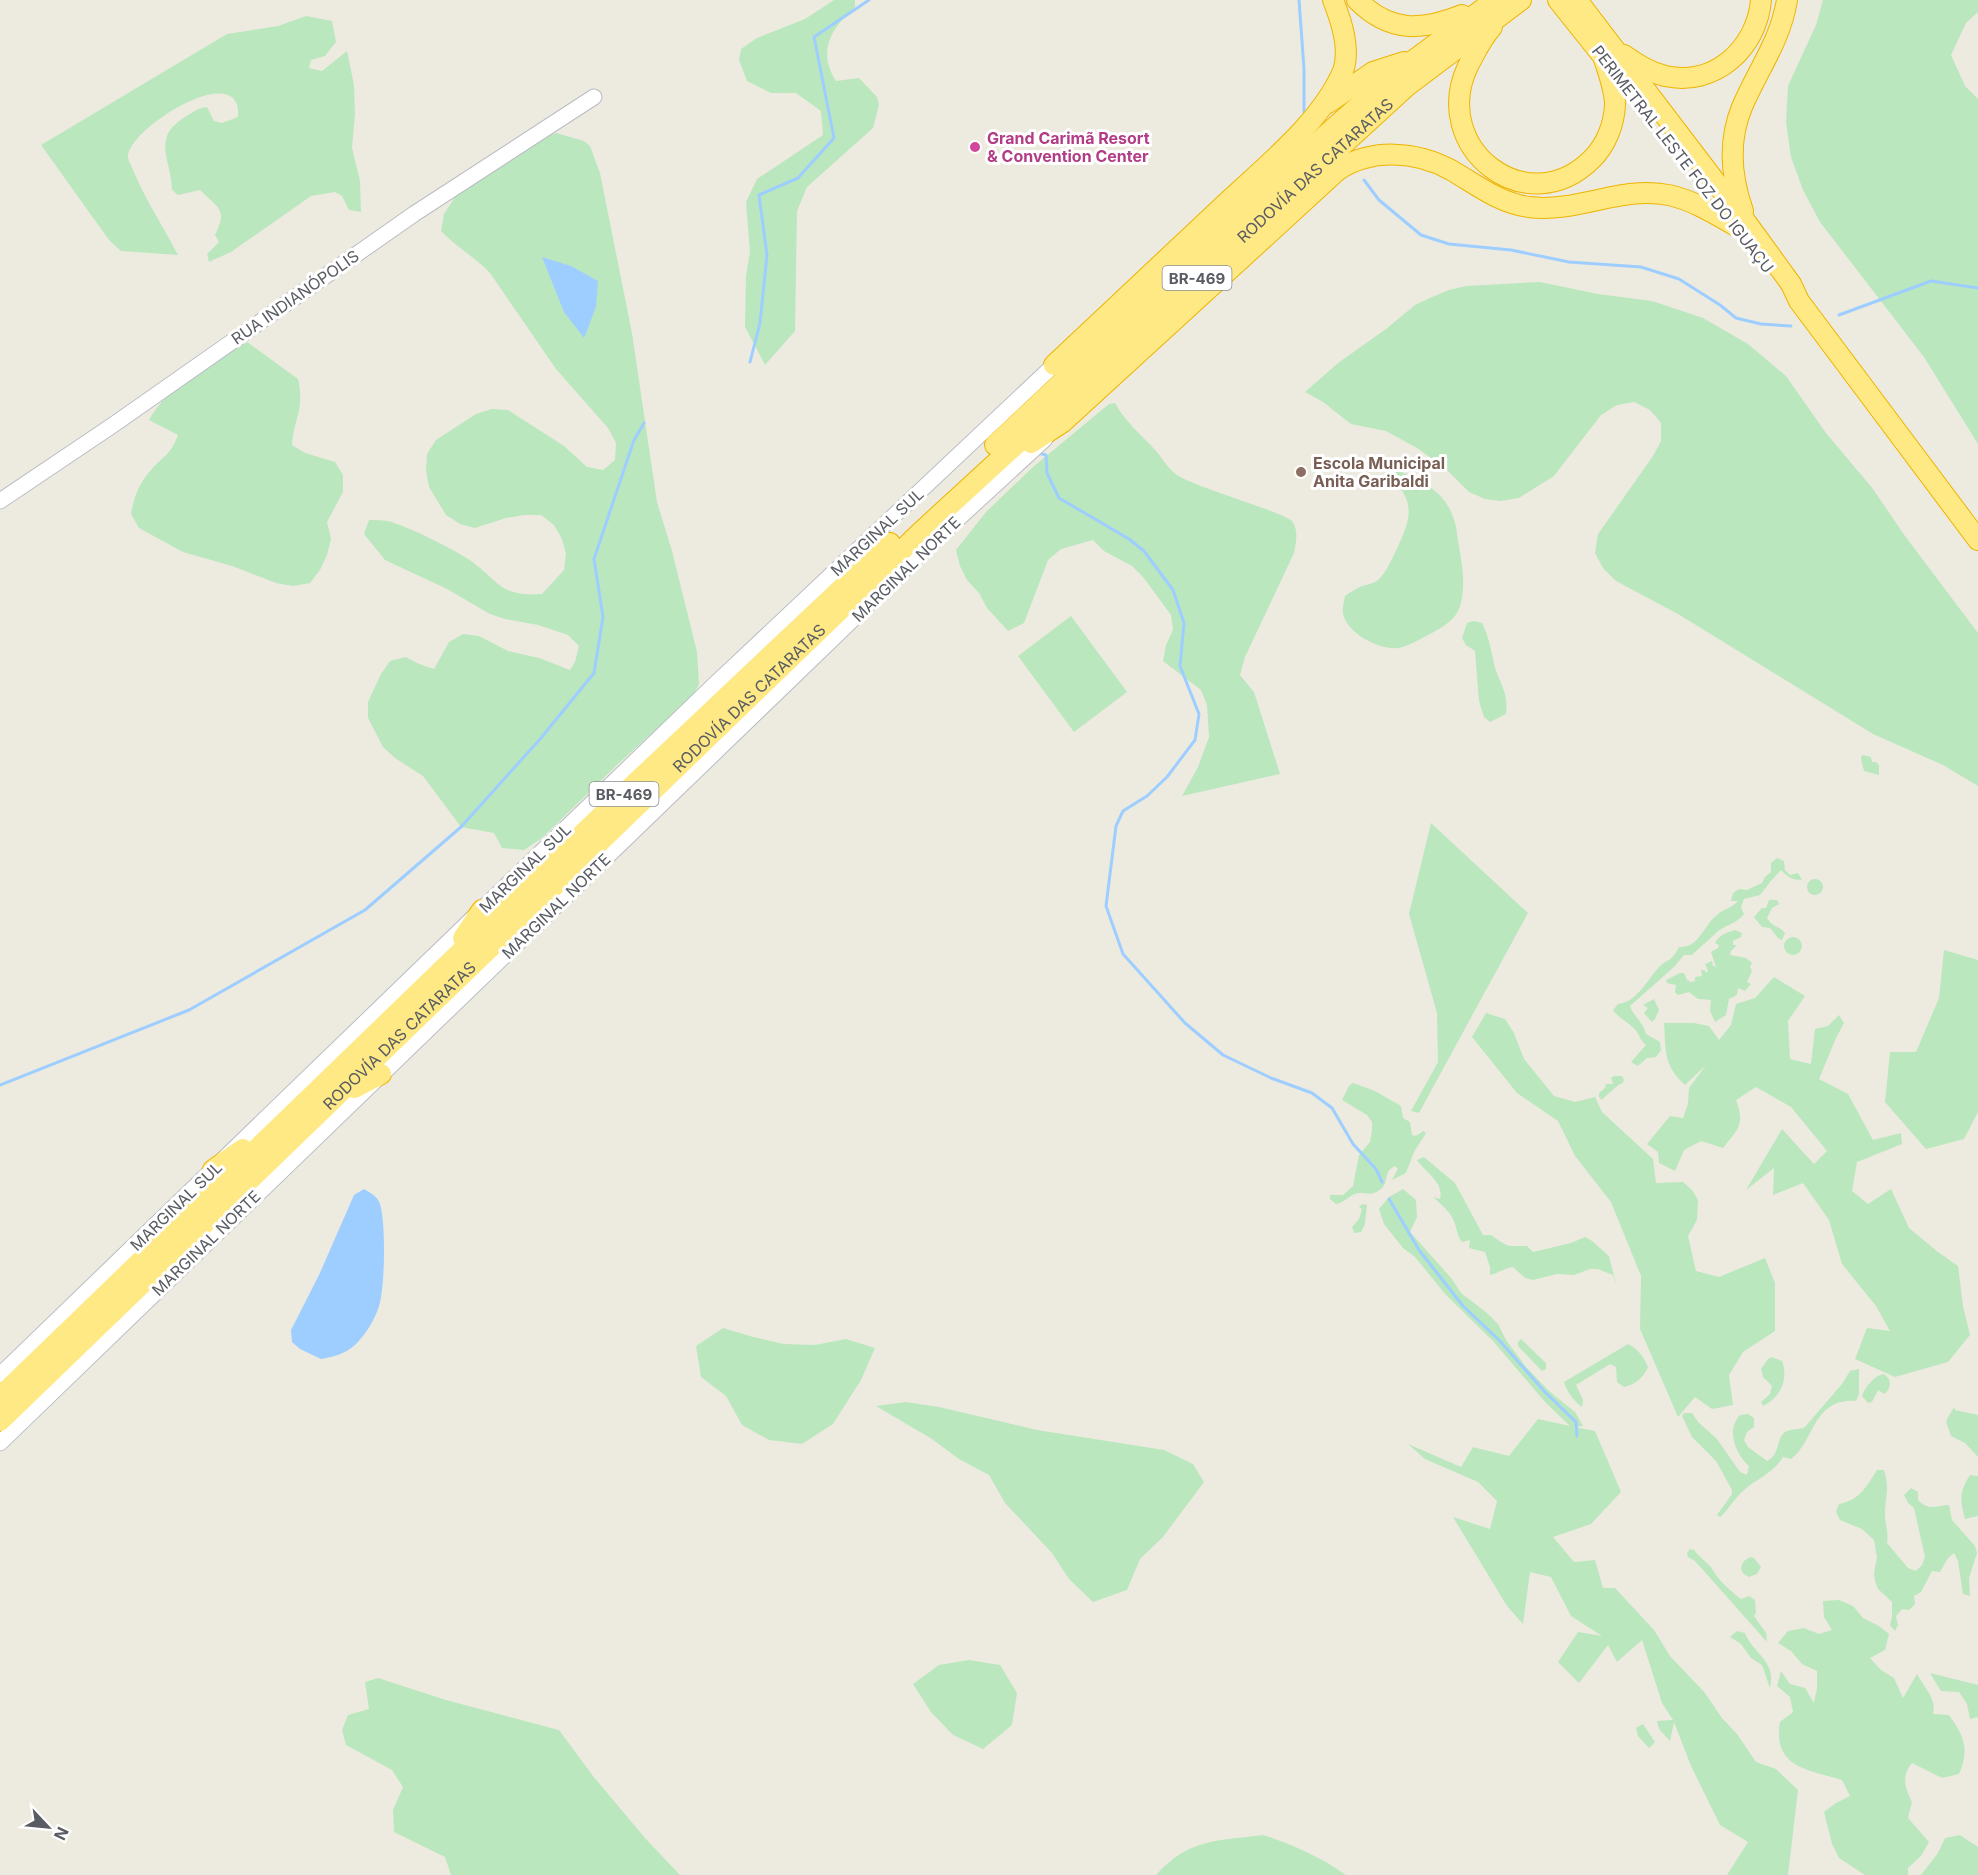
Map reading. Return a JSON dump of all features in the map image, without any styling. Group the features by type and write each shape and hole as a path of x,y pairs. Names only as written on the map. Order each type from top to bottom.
{"highway":[{"path":"1322,107 1344,69 1346,44 1333,0"},
{"path":"1357,0 1380,18 1409,27 1439,24 1505,3"},
{"path":"1608,52 1657,74 1676,78 1706,74 1732,60 1745,46 1758,20 1761,0"},
{"path":"1741,224 1732,155 1735,131 1746,97 1777,38 1786,0"},
{"path":"1505,3 1465,74 1459,95 1459,117 1466,138 1478,157 1494,171 1515,180 1548,182 1579,171 1595,156 1608,138 1614,116 1614,94 1608,52"},
{"name":"RODOVÍA DAS CATARATAS","path":"0,1396 727,695 1328,133 1415,59 1505,3"},
{"name":"RODOVÍA DAS CATARATAS","path":"0,1421 924,529 1407,86 1505,3"},
{"name":"PERIMETRAL LESTE FOZ DO IGUAÇU","path":"1572,5 1741,224 1791,284 1799,301 1978,540"},
{"path":"1054,364 1262,169 1322,107 1372,72 1415,59"},
{"path":"987,471 1064,422 1338,170 1360,159 1394,154 1421,158 1442,166 1498,198 1533,207 1554,208 1633,193 1672,195 1741,224"},
{"path":"1054,364 1115,334"},
{"path":"443,969 482,910"},
{"path":"335,1097 381,1074"},
{"path":"213,1170 290,1116"}],"street":[{"name":"RUA INDIANÓPOLIS","path":"0,501 113,425 414,214 594,97"},
{"name":"MARGINAL SUL","path":"0,1375 607,788 1054,364"},
{"name":"MARGINAL NORTE","path":"0,1443 926,549 1064,422"}],"green space":[{"path":"834,0 855,0 855,7 839,23 829,41 827,50 830,70 836,81 859,78 877,97 879,105 873,128 807,187 797,211 795,331 765,365 745,327 746,276 750,252 746,202 757,179 823,135 821,111 796,93 771,93 747,81 739,60 741,49 757,38 805,19"},
{"path":"1823,0 1978,0 1978,12 1966,23 1951,55 1965,86 1978,99 1978,444 1924,357 1820,222 1803,190 1791,157 1786,122 1788,86 1816,25"},
{"path":"306,16 332,21 336,42 325,56 311,60 309,68 322,71 347,51 354,85 355,114 352,148 360,181 361,212 349,210 342,196 335,192 311,196 231,252 209,262 207,254 219,242 215,235 221,214 216,205 200,190 178,195 172,190 165,149 168,133 185,117 198,109 207,107 214,121 222,123 238,117 235,100 223,94 205,96 164,116 146,130 133,144 128,157 143,191 178,255 121,251 109,240 41,145 227,34 278,26"},
{"path":"556,133 584,141 590,146 600,173 632,333 657,502 672,551 697,652 699,684 693,696 619,763 542,838 524,850 502,848 494,833 461,827 423,776 395,758 383,747 368,718 368,702 390,661 406,657 434,669 449,642 463,634 479,636 508,651 539,658 570,670 575,662 579,646 568,635 538,625 490,614 447,589 385,560 364,534 369,520 397,524 453,550 502,586 517,593 542,594 564,570 566,554 562,539 554,525 541,515 506,518 475,528 460,524 446,515 429,487 426,470 427,454 436,440 476,414 492,409 508,410 564,446 587,467 603,470 615,460 616,443 608,428 556,369 490,273 441,231 444,214 461,188 525,145"},
{"path":"1540,282 1598,294 1652,301 1703,318 1748,344 1786,376 1826,433 1873,489 1905,536 1978,633 1978,786 1943,765 1873,734 1678,614 1616,581 1603,568 1595,553 1598,534 1661,441 1661,423 1650,410 1634,402 1617,405 1601,415 1554,476 1519,498 1501,501 1485,499 1469,492 1445,468 1417,448 1386,431 1351,424 1323,402 1305,392 1338,363 1415,305 1432,297 1466,286"},
{"path":"247,342 298,379 300,406 292,445 305,453 335,462 343,475 343,492 327,522 331,539 327,555 320,570 310,583 293,586 276,583 232,566 183,552 139,528 131,514 140,485 169,451 178,435 149,420 157,408 192,374 220,355"},
{"path":"1115,403 1177,475 1203,487 1286,517 1292,521 1296,529 1294,553 1245,657 1240,675 1254,692 1280,774 1182,796 1198,767 1209,737 1207,705 1201,690 1163,661 1166,645 1173,630 1171,615 1132,566 1104,551 1093,540 1061,549 1048,560 1024,623 1008,631 987,608 960,566 956,550 986,512 1033,467 1109,404"},
{"path":"1396,470 1424,483 1446,503 1456,528 1463,584 1459,609 1451,620 1411,644 1390,648 1374,643 1358,634 1346,621 1343,610 1345,596 1381,577 1404,533 1409,513 1408,504 1405,495 1388,476"},
{"path":"1071,616 1127,692 1074,732 1018,656"},
{"path":"1474,621 1482,623 1490,643 1507,706 1506,714 1490,722 1484,717 1479,701 1475,651 1466,645 1462,638 1467,623"},
{"path":"1862,755 1871,757 1872,762 1879,765 1879,775 1864,771"},
{"path":"1431,823 1528,913 1419,1113 1411,1111 1438,1062 1437,1013 1409,914"},
{"path":"1777,858 1784,861 1785,870 1790,875 1798,873 1802,880 1790,878 1781,870 1760,895 1744,899 1741,907 1744,914 1741,918 1719,930 1692,955 1684,955 1674,967 1630,1006 1646,1034 1660,1042 1661,1050 1656,1057 1647,1058 1638,1066 1631,1062 1646,1045 1637,1032 1613,1010 1618,1004 1636,995 1659,967 1674,956 1679,947 1692,944 1720,912 1736,903 1738,901 1731,901 1733,893 1739,889 1747,890 1762,883 1771,872 1771,863"},
{"path":"1815,879 1821,881 1823,887 1821,893 1815,895 1809,893 1807,887 1809,881"},
{"path":"1769,900 1777,900 1779,904 1772,908 1767,918 1785,933 1782,940 1770,928 1762,927 1754,917 1762,908 1766,908"},
{"path":"1735,930 1742,933 1741,937 1733,941 1733,945 1737,945 1730,955 1746,958 1752,963 1750,967 1752,971 1747,982 1751,984 1745,991 1738,988 1737,995 1729,999 1726,1015 1715,1022 1710,1011 1711,1000 1698,999 1689,992 1678,995 1675,992 1676,985 1667,983 1666,980 1684,973 1687,980 1695,981 1695,977 1702,976 1701,970 1707,973 1705,964 1712,961 1713,966 1716,967 1711,952 1718,948 1719,945 1715,943 1721,936"},
{"path":"1793,937 1799,940 1802,946 1799,952 1793,955 1787,952 1784,946 1787,940"},
{"path":"1944,950 1978,960 1978,1112 1964,1139 1926,1149 1885,1102 1890,1052 1916,1052 1939,998"},
{"path":"1774,977 1805,996 1788,1021 1790,1059 1811,1064 1815,1029 1828,1026 1839,1015 1844,1023 1819,1079 1848,1094 1873,1140 1901,1133 1902,1144 1857,1162 1852,1191 1868,1204 1891,1189 1909,1228 1958,1266 1963,1306 1970,1335 1948,1362 1895,1377 1855,1359 1867,1328 1890,1331 1876,1306 1842,1264 1829,1220 1803,1183 1773,1195 1774,1168 1746,1190 1782,1129 1814,1164 1827,1151 1791,1107 1756,1087 1736,1100 1740,1115 1739,1126 1723,1148 1701,1141 1684,1150 1675,1171 1659,1163 1658,1152 1647,1144 1670,1116 1683,1118 1688,1104 1689,1088 1706,1065 1685,1085 1678,1078 1667,1057 1664,1023 1694,1023 1709,1026 1719,1040 1731,1025 1736,1004 1755,998"},
{"path":"1654,999 1659,1010 1652,1022 1644,1013 1648,1008 1643,1005"},
{"path":"1486,1013 1505,1019 1514,1033 1524,1059 1554,1096 1575,1102 1595,1097 1602,1112 1653,1159 1656,1183 1683,1182 1692,1190 1698,1200 1697,1220 1688,1236 1696,1271 1719,1277 1765,1258 1775,1283 1775,1331 1743,1352 1729,1375 1733,1405 1712,1409 1695,1397 1678,1417 1640,1329 1641,1276 1611,1202 1575,1156 1558,1121 1517,1093 1472,1037"},
{"path":"1622,1076 1624,1080 1602,1100 1599,1093 1606,1084 1613,1084 1611,1078"},
{"path":"1353,1083 1375,1091 1401,1106 1403,1118 1410,1122 1412,1135 1416,1136 1423,1131 1426,1133 1414,1152 1406,1173 1392,1180 1398,1169 1395,1166 1391,1168 1383,1186 1378,1191 1358,1193 1336,1204 1330,1199 1330,1195 1343,1195 1353,1186 1359,1155 1370,1142 1372,1130 1372,1122 1367,1115 1342,1100"},
{"path":"1424,1157 1455,1183 1483,1235 1491,1235 1507,1245 1527,1246 1533,1252 1571,1243 1585,1237 1609,1256 1617,1288 1613,1275 1598,1269 1590,1269 1574,1275 1557,1274 1533,1280 1525,1278 1513,1267 1490,1275 1485,1252 1469,1248 1470,1240 1462,1242 1452,1216 1433,1197 1440,1199 1441,1193 1437,1183 1417,1160"},
{"path":"1403,1189 1416,1200 1417,1217 1410,1232 1452,1279 1461,1293 1498,1324 1506,1340 1526,1367 1549,1391 1575,1412 1583,1426 1574,1427 1595,1431 1621,1492 1591,1524 1553,1537 1574,1562 1595,1560 1603,1588 1615,1588 1654,1630 1670,1656 1705,1693 1756,1762 1776,1769 1798,1790 1788,1875 1727,1875 1748,1842 1720,1825 1691,1766 1674,1722 1670,1741 1659,1729 1657,1721 1673,1720 1662,1703 1642,1640 1617,1662 1608,1645 1579,1683 1558,1662 1578,1632 1602,1636 1571,1616 1551,1577 1530,1572 1523,1624 1507,1606 1453,1517 1490,1529 1497,1501 1478,1482 1425,1459 1408,1444 1461,1467 1473,1447 1509,1456 1538,1419 1570,1426 1545,1402 1493,1341 1446,1295 1384,1224 1379,1209 1389,1197"},
{"path":"1362,1204 1367,1205 1365,1224 1361,1232 1354,1233 1352,1227 1359,1219 1362,1209 1359,1207"},
{"path":"723,1328 784,1344 815,1345 846,1339 875,1348 861,1380 833,1424 802,1444 769,1440 742,1425 726,1396 701,1377 696,1346"},
{"path":"1521,1339 1546,1363 1546,1369 1542,1371 1518,1346"},
{"path":"1628,1344 1637,1350 1646,1363 1648,1367 1644,1374 1636,1382 1624,1387 1617,1382 1616,1367 1610,1364 1576,1385 1583,1400 1582,1407 1571,1396 1564,1382"},
{"path":"1772,1357 1782,1361 1784,1381 1782,1388 1774,1398 1763,1406 1761,1402 1770,1394 1772,1386 1763,1377 1761,1369"},
{"path":"1859,1369 1859,1394 1856,1401 1831,1406 1816,1422 1799,1452 1791,1459 1783,1457 1770,1472 1743,1491 1720,1517 1717,1515 1732,1494 1732,1490 1716,1461 1692,1437 1682,1416 1684,1413 1692,1413 1698,1422 1717,1439 1740,1472 1747,1475 1749,1466 1736,1449 1733,1435 1740,1415 1748,1414 1754,1418 1754,1427 1747,1432 1744,1440 1748,1447 1767,1461 1775,1453 1784,1433 1805,1427 1842,1384 1850,1371"},
{"path":"1883,1374 1889,1381 1890,1387 1884,1394 1878,1390 1872,1402 1868,1403 1862,1396 1863,1393 1873,1379"},
{"path":"906,1402 939,1407 1037,1430 1164,1450 1193,1464 1204,1482 1163,1537 1140,1559 1127,1590 1093,1602 1069,1579 1052,1553 1005,1503 989,1475 959,1459 932,1439 876,1406"},
{"path":"1954,1407 1955,1410 1978,1415 1978,1457 1965,1443 1951,1436 1946,1421"},
{"path":"1877,1470 1884,1470 1887,1482 1885,1514 1887,1543 1908,1568 1916,1571 1922,1565 1925,1557 1914,1508 1904,1495 1911,1488 1918,1492 1918,1500 1926,1506 1949,1505 1952,1520 1975,1546 1977,1553 1969,1578 1970,1596 1963,1594 1958,1561 1954,1553 1948,1558 1940,1572 1932,1571 1921,1592 1914,1596 1915,1604 1909,1610 1902,1609 1896,1616 1898,1625 1895,1631 1890,1625 1892,1602 1878,1589 1875,1581 1877,1557 1874,1540 1862,1529 1840,1520 1836,1512 1839,1504 1862,1492"},
{"path":"1970,1475 1978,1476 1978,1516 1965,1519 1962,1496"},
{"path":"1690,1549 1694,1550 1710,1566 1720,1580 1737,1596 1741,1599 1749,1596 1755,1600 1756,1613 1754,1616 1766,1633 1767,1642 1695,1561 1688,1557 1687,1553"},
{"path":"1750,1557 1754,1558 1761,1567 1757,1574 1749,1577 1741,1569 1744,1561"},
{"path":"1839,1600 1853,1606 1863,1618 1889,1634 1885,1650 1870,1658 1881,1670 1894,1678 1903,1698 1917,1674 1931,1697 1933,1714 1949,1715 1964,1743 1964,1757 1959,1774 1942,1778 1912,1763 1906,1773 1906,1787 1912,1802 1908,1818 1929,1842 1921,1856 1908,1868 1908,1875 1865,1875 1839,1858 1832,1844 1824,1812 1850,1796 1842,1780 1796,1765 1787,1758 1782,1749 1779,1737 1780,1722 1793,1712 1790,1697 1777,1686 1781,1671 1790,1684 1805,1688 1814,1703 1817,1671 1802,1664 1791,1651 1778,1643 1788,1631 1804,1628 1819,1634 1832,1630 1824,1617 1823,1601"},
{"path":"1737,1631 1745,1633 1767,1664 1771,1679 1770,1688 1762,1665 1751,1658 1741,1644 1730,1637"},
{"path":"969,1660 1000,1665 1017,1693 1012,1725 983,1749 953,1735 931,1712 913,1684 939,1665"},
{"path":"1930,1673 1978,1685 1978,1717 1970,1719 1967,1704 1959,1692 1941,1691"},
{"path":"378,1678 446,1700 559,1730 593,1776 645,1838 680,1875 451,1875 445,1857 394,1832 393,1810 403,1787 392,1770 346,1745 342,1730 348,1715 369,1709 365,1682"},
{"path":"1643,1724 1655,1742 1649,1748 1638,1736 1636,1728"},
{"path":"1263,1835 1306,1852 1346,1875 1156,1875 1180,1854 1205,1843"},
{"path":"1960,1835 1978,1847 1978,1875 1921,1875 1938,1853 1945,1838"}],"water":[{"path":"542,257 571,266 598,281 596,307 584,338 564,312"},
{"path":"364,1189 377,1199 382,1213 384,1271 379,1306 369,1327 355,1345 339,1355 321,1359 300,1349 292,1342 291,1330 319,1275 354,1195"}],"waterway":[{"path":"750,362 760,323 767,255 759,195 798,178 834,138 814,37 869,0"},
{"path":"1299,0 1304,69 1304,112"},
{"path":"1364,180 1379,200 1421,235 1449,244 1511,250 1569,262 1641,267 1679,279 1736,318 1761,324 1791,326"},
{"path":"1839,315 1931,281 1978,288"},
{"path":"0,1085 189,1010 365,910 461,827 541,738 594,673 603,617 594,559 634,440 644,423"},
{"path":"1038,453 1046,455 1047,473 1059,498 1129,539 1144,551 1173,590 1184,623 1180,666 1199,714 1195,740 1167,777 1147,796 1123,811 1116,826 1106,906 1123,954 1185,1023 1223,1055 1271,1078 1312,1093 1332,1108 1353,1144 1376,1169 1382,1182"},
{"path":"1389,1199 1419,1250 1463,1306 1499,1340 1545,1392 1576,1422 1577,1436"}],"place":[{"name":"Grand Carimã Resort & Convention Center","path":"975,147"},
{"name":"Escola Municipal Anita Garibaldi","path":"1301,472"}]}
